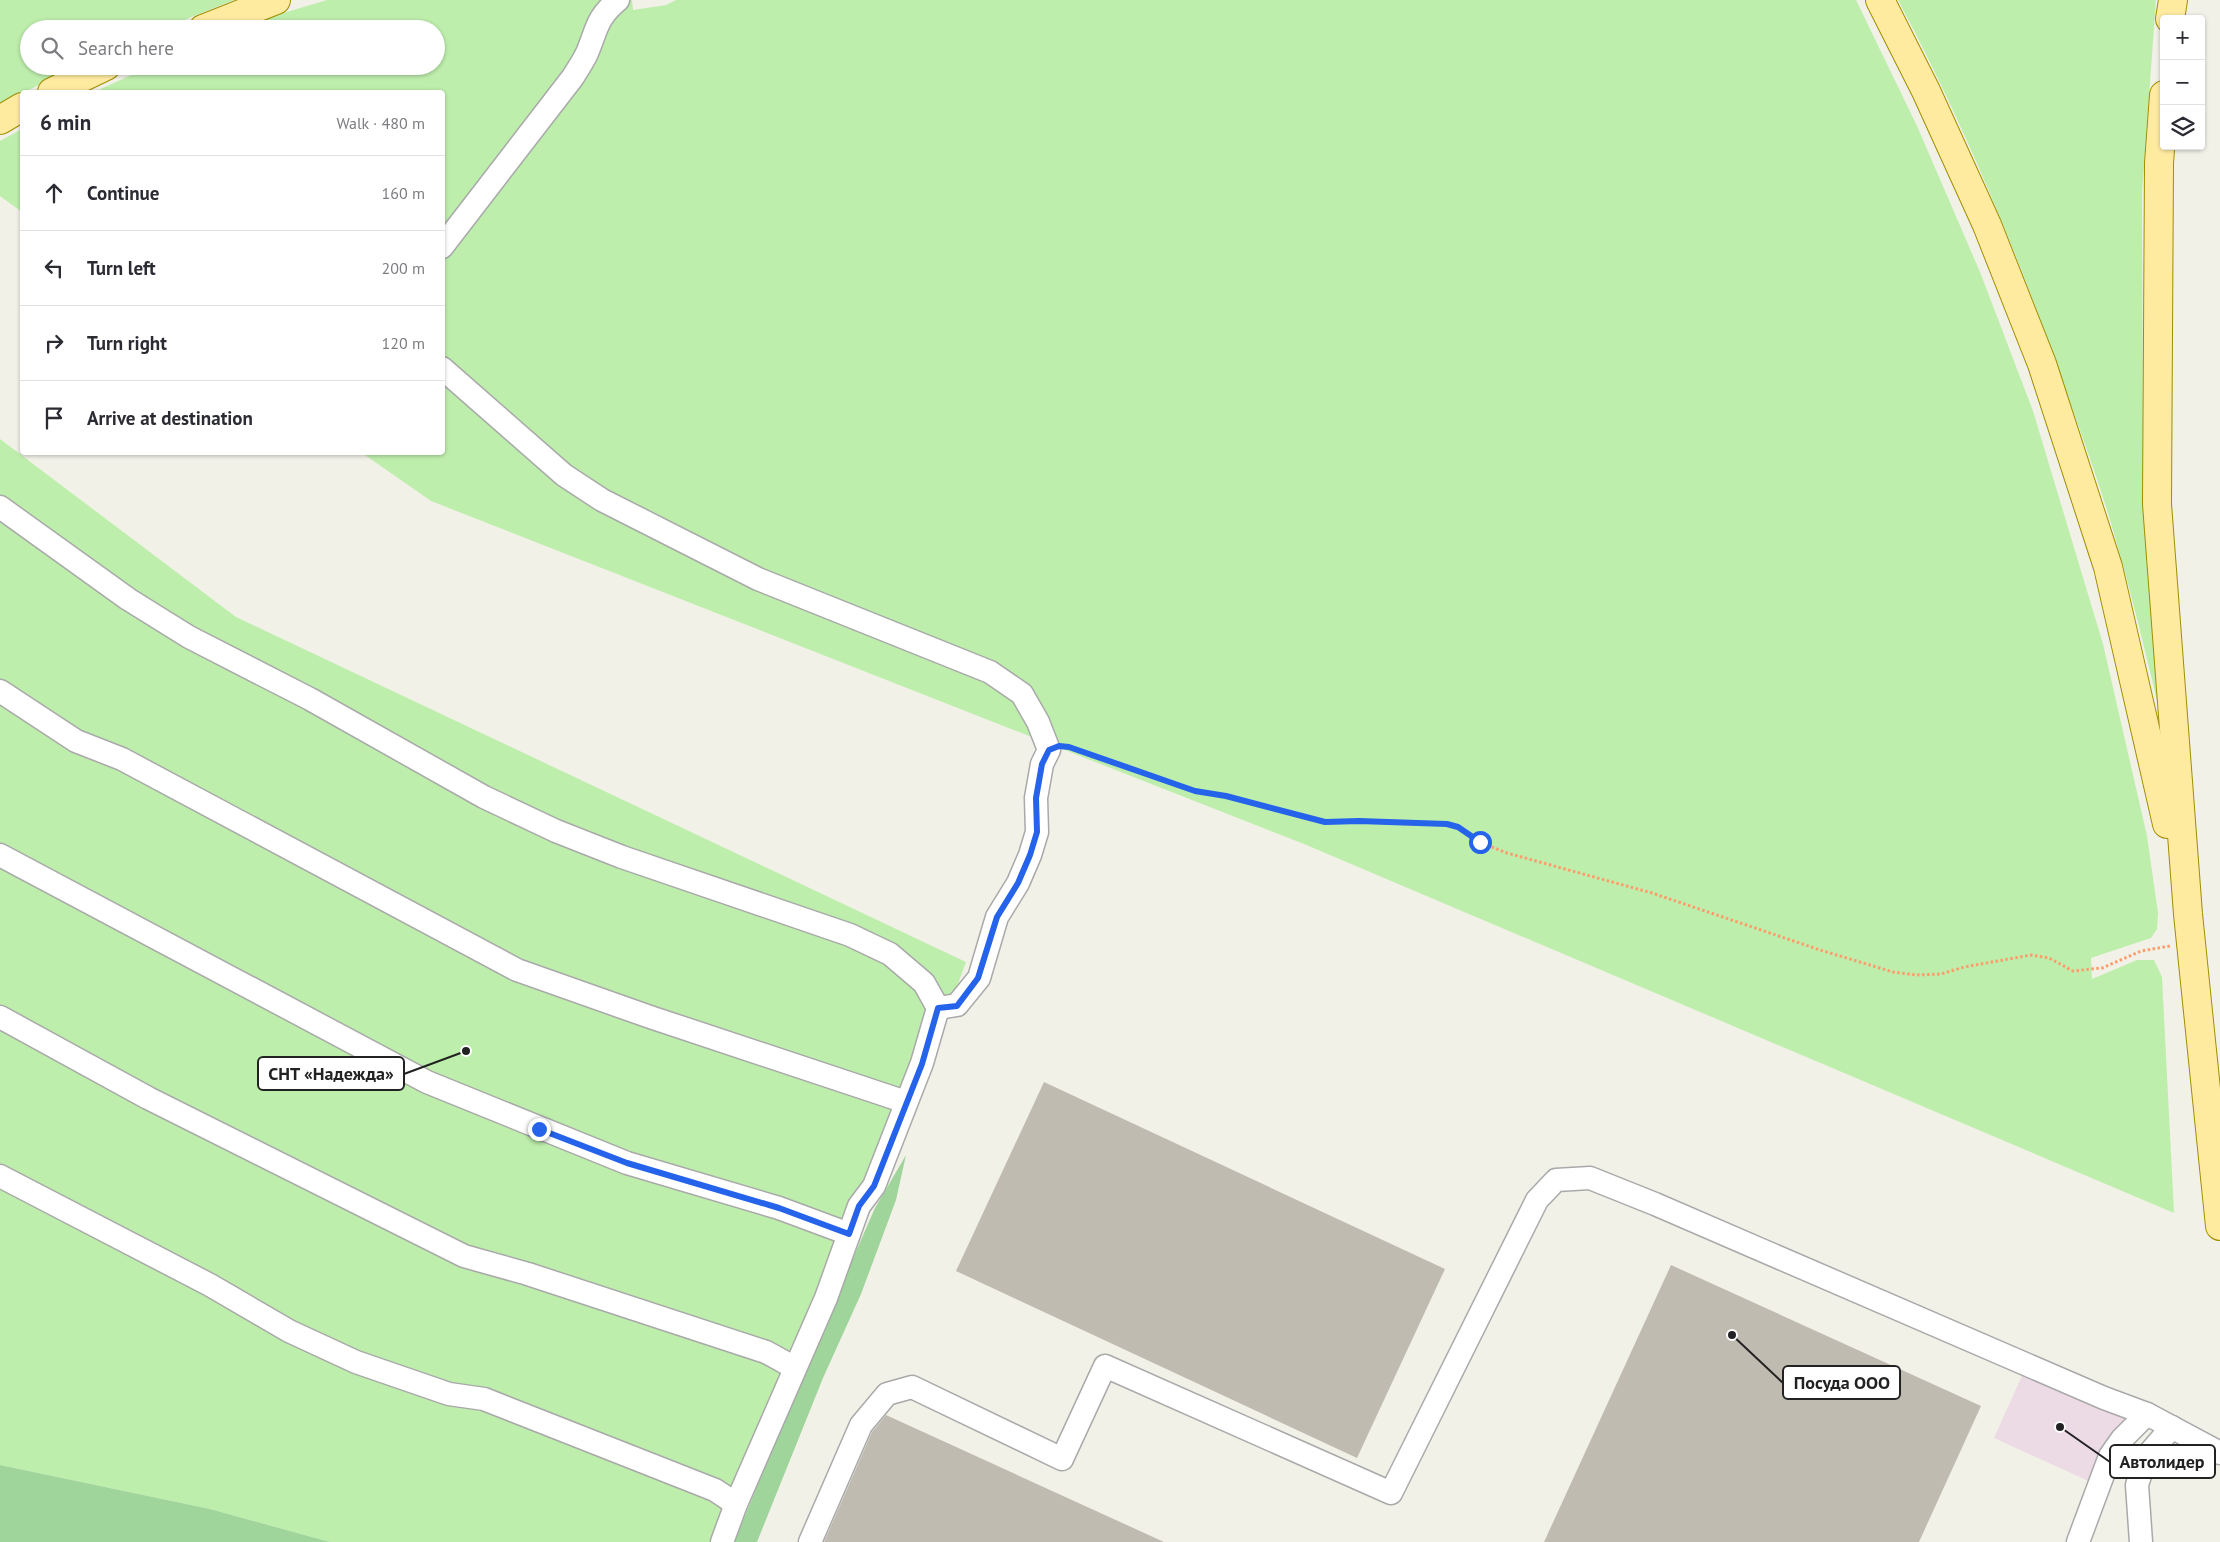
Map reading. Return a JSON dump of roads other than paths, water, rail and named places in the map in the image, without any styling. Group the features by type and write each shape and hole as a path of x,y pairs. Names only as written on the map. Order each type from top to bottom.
{"main road":[{"path":"226,20 276,0"},
{"path":"1880,0 1926,91 1987,225 2042,364 2108,567 2188,914"},
{"path":"2171,15 2173,0"},
{"path":"56,90 87,75"},
{"path":"2163,105 2158,173 2156,504 2188,914 2220,1226"},
{"path":"0,120 20,108"}],"lane":[{"path":"445,243 573,77 587,53 594,31 606,10 618,0"},
{"path":"445,371 564,475 602,500 758,579 990,672 1008,682 1022,694 1038,722 1049,750 1042,764 1036,798 1037,832 1018,883 997,917 978,978 957,1006 938,1008"},
{"path":"0,507 128,599 189,637 310,698 484,797 556,830 622,857 850,935 890,954 924,983 938,1008 922,1064 874,1186 859,1206 826,1298 736,1504 722,1542"},
{"path":"0,691 40,720 76,741 122,760 517,970 653,1018 906,1102"},
{"path":"0,855 427,1082 627,1163 779,1208 849,1234"},
{"path":"0,1017 148,1098 464,1256 528,1274 766,1352 795,1368"},
{"path":"0,1176 210,1285 289,1331 356,1362 449,1394 484,1399 715,1490 736,1504"},
{"path":"810,1542 861,1425 887,1394 912,1387 1062,1459 1105,1366 1391,1493 1537,1200 1556,1180 1590,1178 1664,1208 2104,1398 2147,1414 2220,1453"},
{"path":"2078,1542 2110,1456 2147,1414"},
{"path":"2141,1542 2137,1485 2146,1457 2172,1427"}],"place":[{"name":"СНТ «Надежда»","path":"466,1051"},
{"name":"Посуда ООО","path":"1732,1335"},
{"name":"Автолидер","path":"2060,1427"}]}
